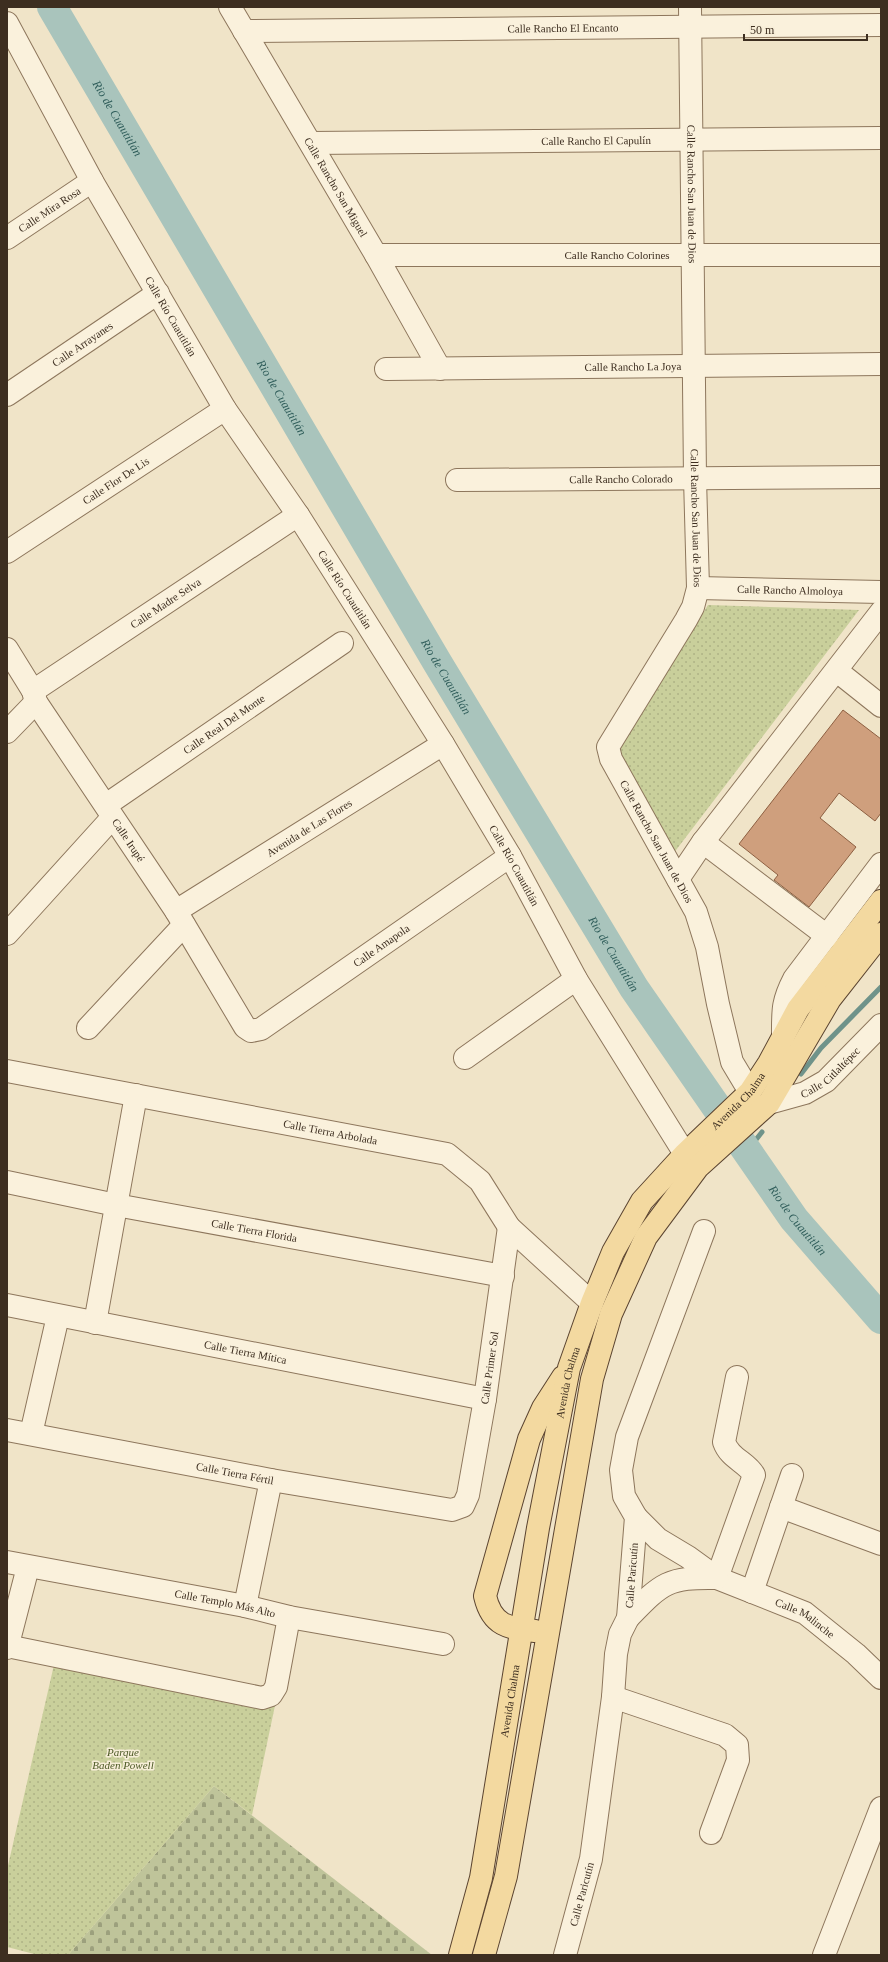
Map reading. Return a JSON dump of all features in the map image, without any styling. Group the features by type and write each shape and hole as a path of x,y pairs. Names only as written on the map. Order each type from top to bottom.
{"main road":[{"name":"Avenida Chalma","path":"740,1116 750,1092 769,1063 798,1009 881,901"},
{"name":"Avenida Chalma","path":"484,1955 506,1876 592,1379 611,1314 646,1237 723,1132 740,1116 776,1101 830,999 881,934"},
{"name":"Avenida Chalma","path":"460,1955 481,1878 538,1528 569,1368 592,1303 613,1252 642,1201 685,1154 723,1132"},
{"path":"548,1632 522,1629 501,1624 488,1611 485,1596 529,1439 543,1408 569,1368"}],"street":[{"name":"Calle Rancho San Miguel","path":"230,7 376,255 440,369"},
{"name":"Calle Rancho El Encanto","path":"244,31 690,17 881,25"},
{"name":"Calle Rancho San Juan de Dios","path":"690,17 692,254 695,366 695,478 698,588 693,607 686,620 608,746 611,759 696,912 707,947 718,1004 732,1062 750,1092"},
{"name":"Calle Río Cuautitlán","path":"7,23 92,182 225,409 298,515 443,744 510,856 576,979 685,1154"},
{"name":"Calle Rancho El Capulín","path":"311,143 881,138"},
{"name":"Calle Mira Rosa","path":"7,238 92,182"},
{"name":"Calle Rancho Colorines","path":"376,255 881,255"},
{"name":"Calle Arrayanes","path":"7,395 158,293"},
{"name":"Calle Rancho La Joya","path":"386,369 881,364"},
{"name":"Calle Flor De Lis","path":"7,552 225,409"},
{"name":"Calle Rancho Colorado","path":"457,480 881,477"},
{"name":"Calle Madre Selva","path":"7,732 34,697 298,515"},
{"name":"Calle Rancho Almoloya","path":"698,588 881,592"},
{"path":"678,879 703,842 881,612"},
{"name":"Calle Real Del Monte","path":"7,934 109,811 342,643"},
{"name":"Calle Irupé","path":"7,649 34,697 180,918 245,1027 251,1031"},
{"path":"837,670 881,706"},
{"name":"Avenida de Las Flores","path":"88,1028 180,918 443,744"},
{"path":"703,842 827,936"},
{"name":"Calle Amapola","path":"251,1031 261,1029 510,856"},
{"path":"783,1037 783,1008 786,996 794,979 881,864"},
{"path":"465,1058 576,979"},
{"name":"Calle Citlaltépec","path":"776,1101 805,1093 826,1081 881,1025"},
{"name":"Calle Tierra Arbolada","path":"7,1071 447,1154 480,1181 509,1227 592,1303"},
{"path":"95,1323 136,1095"},
{"name":"Calle Tierra Florida","path":"7,1182 116,1205 503,1276"},
{"name":"Calle Primer Sol","path":"462,1506 468,1495 485,1399 509,1227"},
{"path":"636,1517 624,1496 621,1470 627,1437 704,1231"},
{"name":"Calle Tierra Mítica","path":"7,1305 485,1399"},
{"path":"30,1434 58,1316"},
{"path":"717,1578 754,1475 751,1470 727,1450 724,1442 737,1377"},
{"name":"Calle Tierra Fértil","path":"7,1430 271,1480 452,1510 462,1506"},
{"path":"752,1592 792,1475"},
{"path":"245,1606 271,1480"},
{"path":"781,1507 881,1544"},
{"name":"Calle Malinche","path":"636,1517 658,1539 688,1557 717,1578 805,1613 856,1654 881,1678"},
{"name":"Calle Paricutín","path":"565,1955 592,1859 613,1697 616,1654 620,1634 628,1618 636,1517"},
{"name":"Calle Templo Más Alto","path":"7,1562 245,1606 289,1617 443,1644"},
{"path":"28,1567 7,1647 262,1698 271,1695 276,1687 289,1617"},
{"name":"Calle Malinche","path":"628,1618 657,1589 672,1581 692,1578 717,1578"},
{"path":"613,1697 725,1735 737,1745 738,1760 711,1833"},
{"path":"824,1955 881,1808"}],"green space":[{"path":"708,605 859,610 670,858 616,752"},
{"name":"Parque Baden Powell","path":"56,1656 277,1696 252,1815 214,1786 68,1955 38,1955 7,1947 7,1870"},
{"path":"214,1786 432,1955 68,1955"}],"building":[{"path":"843,710 881,739 881,813 875,821 839,793 820,818 856,847 809,907 774,880 778,875 739,844"}],"waterway":[{"name":"Rio de Cuautitlán","path":"52,7 437,662 634,988 794,1219 881,1319"},
{"path":"801,1074 821,1048 881,987"},
{"path":"747,1151 762,1132"}]}
